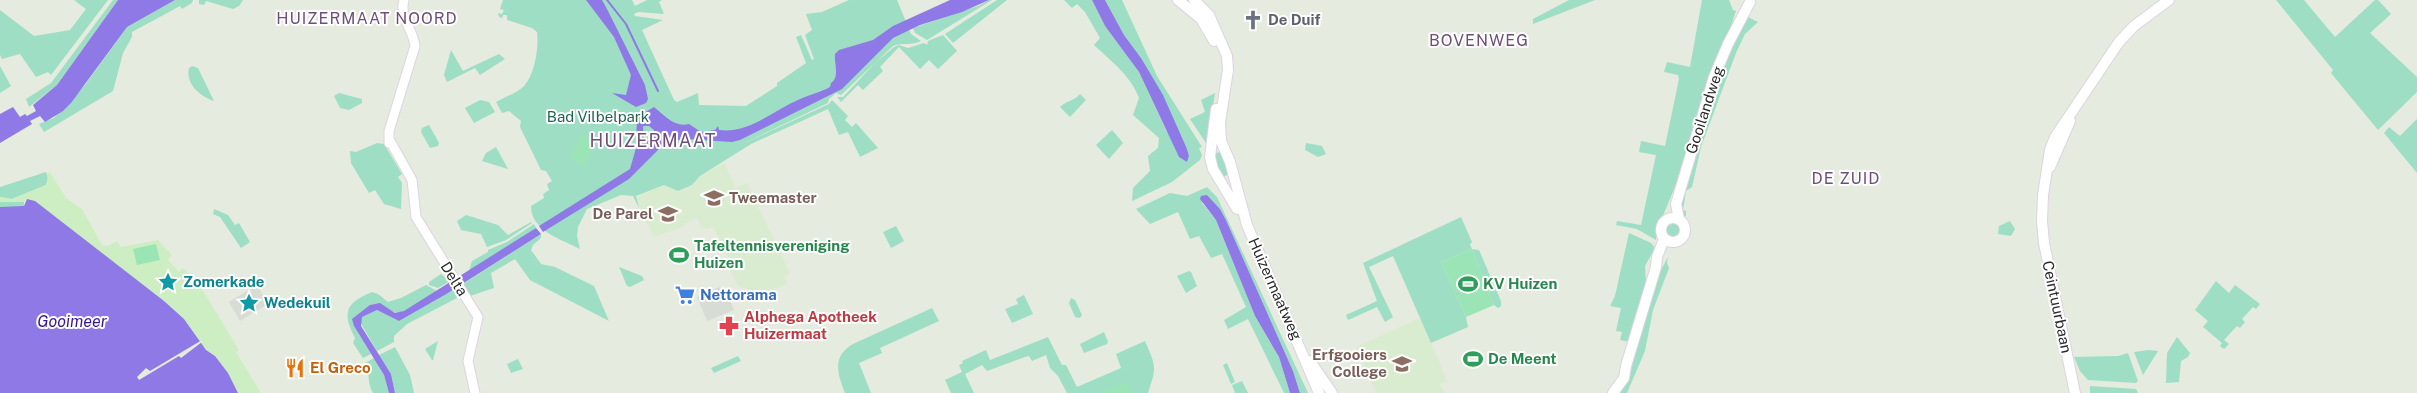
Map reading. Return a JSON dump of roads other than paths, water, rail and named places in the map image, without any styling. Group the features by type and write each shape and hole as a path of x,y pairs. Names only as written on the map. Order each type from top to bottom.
{"main road":[{"name":"Huizermaatweg","path":"1178,0 1201,18 1213,39 1221,60 1220,83 1209,152 1213,168 1247,225 1319,393"},
{"name":"Huizermaatweg","path":"1194,0 1209,15 1227,56 1226,84 1220,122 1223,147 1247,225"},
{"name":"Gooilandweg","path":"1674,219 1674,192 1683,178 1711,88 1748,0"},
{"name":"Ceintuurbaan","path":"2075,393 2044,243 2042,221 2043,195 2049,169 2065,135 2071,115 2119,42 2134,26 2168,0"},
{"path":"1209,152 1223,147"},
{"path":"1221,181 1233,176"},
{"path":"1674,219 1684,224 1685,233 1681,240 1668,241 1660,228 1663,223 1674,219"},
{"path":"1613,393 1624,378 1656,267 1657,257 1668,241"},
{"name":"Huizermaatweg","path":"1303,352 1332,393"},
{"path":"1605,393 1626,366"}],"street":[{"name":"Delta","path":"404,0 402,14 413,35 415,46 389,139 412,180 416,217 478,317 468,361 475,393"}],"water":[{"path":"118,0 175,0 127,27 71,103 63,111 45,122 40,116 30,121 32,124 0,143 0,114 13,107 20,117 25,114 27,116 36,111 33,105 57,85"},
{"path":"586,0 602,0 645,85 648,99 646,103 636,107 612,93 626,95 631,75 614,37"},
{"path":"950,0 989,0 962,12 920,25 893,38 842,89 740,140 732,142 686,139 666,142 629,179 543,232 539,226 630,169 636,148 637,117 654,107 675,123 689,124 701,132 715,130 718,126 719,130 740,129 760,121 798,100 830,87 836,74 835,54 839,50 873,40 893,26","holes":["643,126 649,126 654,130 654,135 649,141 644,139"]},
{"path":"1092,0 1105,0 1124,35 1141,58 1163,95 1187,149 1189,156 1187,162 1179,157 1139,72 1105,26"},
{"path":"1207,195 1220,209 1226,220 1293,371 1300,393 1290,393 1279,357 1255,316 1216,220 1200,199 1201,196"},
{"name":"Gooimeer","path":"27,199 35,201 164,301 184,319 206,350 215,356 228,373 238,393 0,393 0,207 24,206"},
{"path":"536,228 541,234 448,293 399,321 377,310 362,317 361,326 391,374 395,393 389,393 384,375 354,326 352,319 370,305 380,303 395,313 404,311"}],"waterway":[{"path":"607,0 626,24 658,91"}],"place":[{"name":"De Duif","path":"1253,20"},
{"name":"Tweemaster","path":"714,198"},
{"name":"De Parel","path":"668,214"},
{"name":"Tafeltennisvereniging Huizen","path":"679,255"},
{"name":"Zomerkade","path":"168,282"},
{"name":"KV Huizen","path":"1468,284"},
{"name":"Nettorama","path":"685,295"},
{"name":"Wedekuil","path":"249,303"},
{"name":"Alphega Apotheek Huizermaat","path":"729,326"},
{"name":"De Meent","path":"1473,359"},
{"name":"Erfgooiers College","path":"1402,364"},
{"name":"El Greco","path":"295,368"}],"district":[{"name":"HUIZERMAAT NOORD","path":"367,18"},
{"name":"BOVENWEG","path":"1479,40"},
{"name":"HUIZERMAAT","path":"653,141"},
{"name":"DE ZUID","path":"1846,178"}],"park label":[{"name":"Bad Vilbelpark","path":"598,117"}]}
